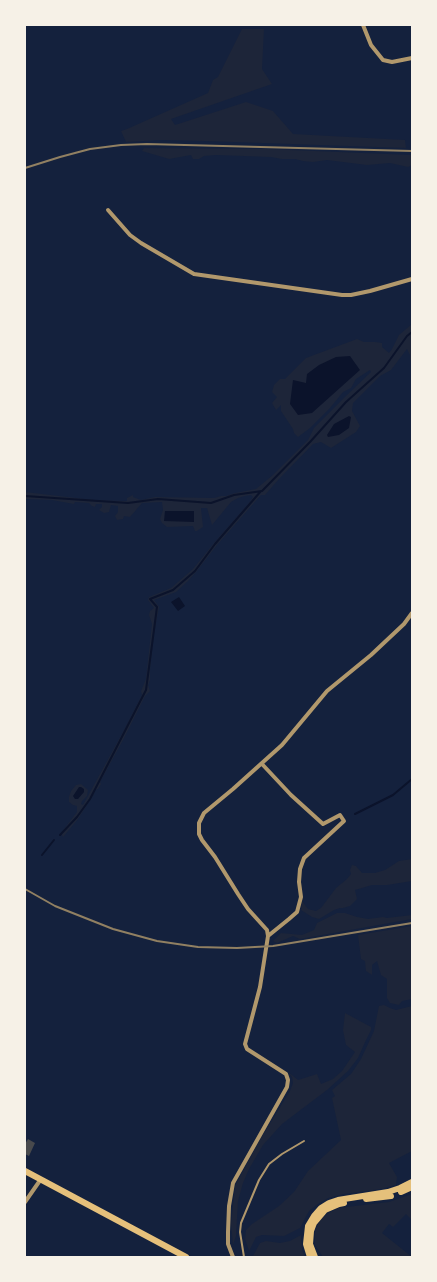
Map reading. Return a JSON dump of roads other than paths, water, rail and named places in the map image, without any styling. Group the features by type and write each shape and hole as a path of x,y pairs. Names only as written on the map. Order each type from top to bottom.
{"main road":[{"path":"25,1171 186,1257"},
{"path":"310,1257 307,1232 310,1221 318,1211 338,1200 388,1192 412,1182"},
{"path":"328,1206 390,1196 412,1187"},
{"path":"308,1244 315,1257"}],"street":[{"path":"363,25 371,45 383,60 392,62 412,58"},
{"path":"108,210 130,235 194,274 342,295 370,291 412,279"},
{"path":"233,1257 228,1244 228,1232 229,1206 233,1184 287,1087 288,1080 286,1074 252,1054 247,1049 245,1044 260,987 268,936 266,930 241,899 215,857 202,840 198,828 201,817 282,745 327,692 371,655 404,624 412,613"},
{"path":"262,764 291,795 323,824 340,815 344,821 304,858 300,869 299,882 301,897 297,912 268,936"},
{"path":"25,1202 41,1179"}],"lane":[{"path":"244,1257 240,1232 241,1223 258,1180 269,1164 282,1154 304,1141"}],"waterway":[{"path":"25,496 128,503 158,499 211,503 234,495 262,491 310,442 346,402 384,368 407,336 412,332"},
{"path":"60,835 77,817 90,799 146,690 157,607 150,599 173,590 195,571 215,544 261,491"},
{"path":"355,814 393,795 412,779"},
{"path":"42,855 54,840"}],"railway":[{"path":"25,168 90,149 121,145 147,144 412,151"},
{"path":"25,889 55,906 113,929 157,941 198,947 237,948 273,946 412,923"}]}
